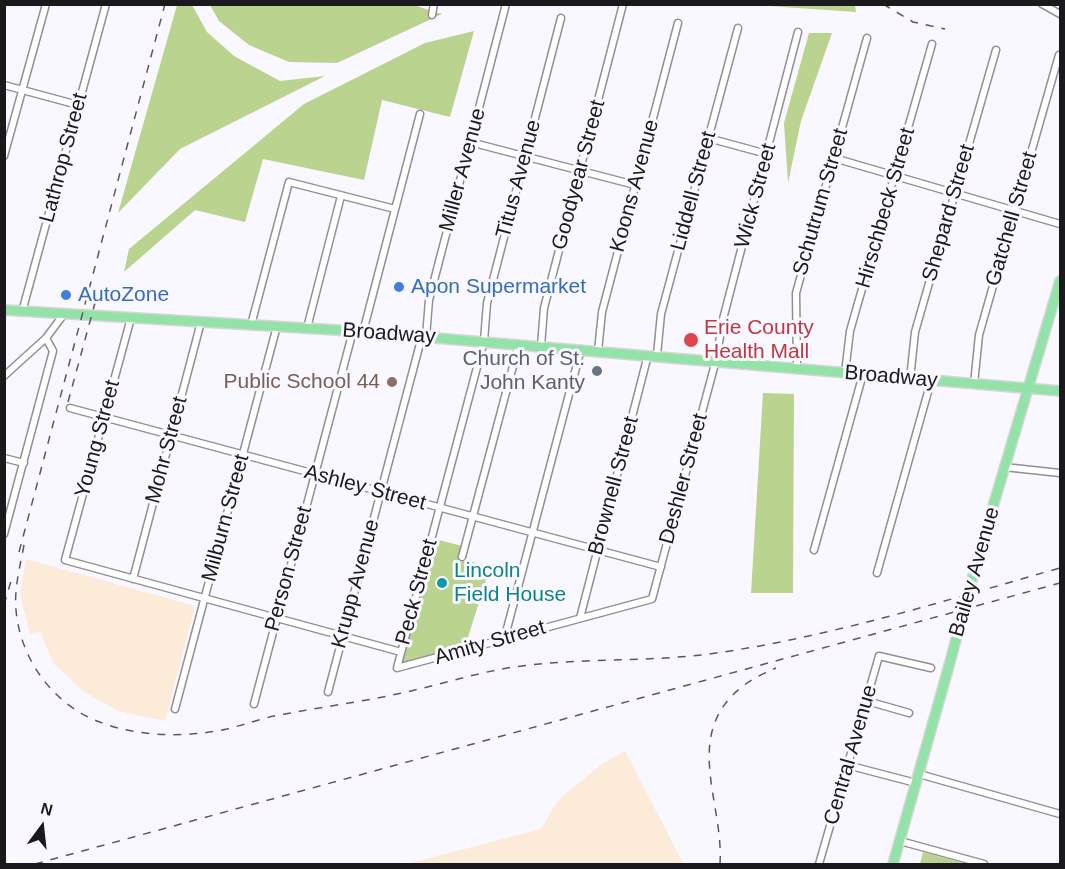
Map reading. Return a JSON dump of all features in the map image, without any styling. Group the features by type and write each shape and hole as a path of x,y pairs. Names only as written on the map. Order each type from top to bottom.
{"main road":[{"name":"Bailey Avenue","path":"893,864 980,550 1060,281"},
{"name":"Broadway","path":"4,310 424,336 1060,391"}],"street":[{"path":"4,156 46,4"},
{"name":"Lathrop Street","path":"22,312 106,4"},
{"path":"432,15 434,4"},
{"name":"Miller Avenue","path":"424,336 429,300 506,4"},
{"name":"Goodyear Street","path":"541,346 544,308 623,4"},
{"path":"1042,4 1060,14"},
{"name":"Titus Avenue","path":"484,341 487,303 561,18"},
{"name":"Koons Avenue","path":"598,351 602,312 678,23"},
{"name":"Liddell Street","path":"653,355 661,314 738,28"},
{"name":"Wick Street","path":"716,360 723,319 798,32"},
{"name":"Schutrum Street","path":"797,368 796,293 867,38"},
{"name":"Hirschbeck Street","path":"845,373 850,331 932,44"},
{"name":"Shepard Street","path":"910,379 915,332 996,50"},
{"name":"Gatchell Street","path":"974,384 979,336 1059,55"},
{"path":"4,85 78,105"},
{"name":"Person Street","path":"254,704 314,475 395,209 420,114"},
{"path":"708,138 767,154"},
{"path":"470,142 635,184"},
{"path":"834,158 1060,224"},
{"path":"251,325 289,182 395,209"},
{"path":"307,328 341,196"},
{"path":"4,376 46,338 64,314"},
{"name":"Young Street","path":"131,318 65,560 133,579"},
{"name":"Mohr Street","path":"133,579 201,322"},
{"name":"Milburn Street","path":"175,709 277,326"},
{"name":"Krupp Avenue","path":"328,692 424,336"},
{"path":"4,534 6,519 24,463 53,351 46,338"},
{"name":"Peck Street","path":"397,668 484,341"},
{"path":"462,557 519,344"},
{"path":"504,640 581,349"},
{"name":"Brownell Street","path":"580,618 597,550 653,355"},
{"name":"Deshler Street","path":"652,599 716,360"},
{"path":"814,550 863,374"},
{"path":"877,573 931,381"},
{"name":"Ashley Street","path":"70,408 661,567"},
{"path":"4,458 24,463"},
{"path":"1004,467 1060,472"},
{"path":"133,579 401,652"},
{"name":"Amity Street","path":"397,668 652,599"},
{"name":"Central Avenue","path":"819,864 879,656 931,668"},
{"path":"867,701 909,713"},
{"path":"847,765 917,779 1060,814"},
{"path":"900,841 984,864"}],"shaded area":[{"path":"26,559 195,606 165,721 118,711 83,691 53,663 40,631 30,634 20,594"},
{"path":"625,751 683,863 693,864 407,864 541,829 558,800 602,764"}],"green space":[{"path":"410,4 442,14 337,63 289,62 249,45 219,21 210,5"},
{"path":"177,5 192,5 207,32 234,56 280,81 325,76 180,149 118,213"},
{"path":"754,5 855,5 856,12"},
{"path":"474,31 450,117 382,100 364,180 263,159 245,222 195,210 124,272 129,249 304,104 425,43"},
{"path":"809,33 832,33 801,121 788,183 784,123"},
{"path":"763,393 794,394 793,593 751,593"},
{"path":"435,539 462,546 459,558 490,567 465,647 402,665"},
{"path":"923,852 966,864 920,864"}],"railway":[{"path":"19,552 165,4"},
{"path":"883,4 913,22 945,29"},
{"path":"68,402 95,303"},
{"path":"24,545 17,586 16,610 24,645 41,677 66,703 97,721 144,733 178,735 227,729 278,715 383,697 514,667 697,655 766,645 851,626 1060,568"},
{"path":"4,605 11,581"},
{"path":"35,864 1060,583"},
{"path":"720,864 720,841 710,770 710,747 714,725 724,705 743,686 776,668"}],"place":[{"name":"Apon Supermarket","path":"399,287"},
{"name":"AutoZone","path":"66,295"},
{"name":"Erie County Health Mall","path":"691,340"},
{"name":"Church of St. John Kanty","path":"597,371"},
{"name":"Public School 44","path":"392,382"},
{"name":"Lincoln Field House","path":"442,583"}]}
